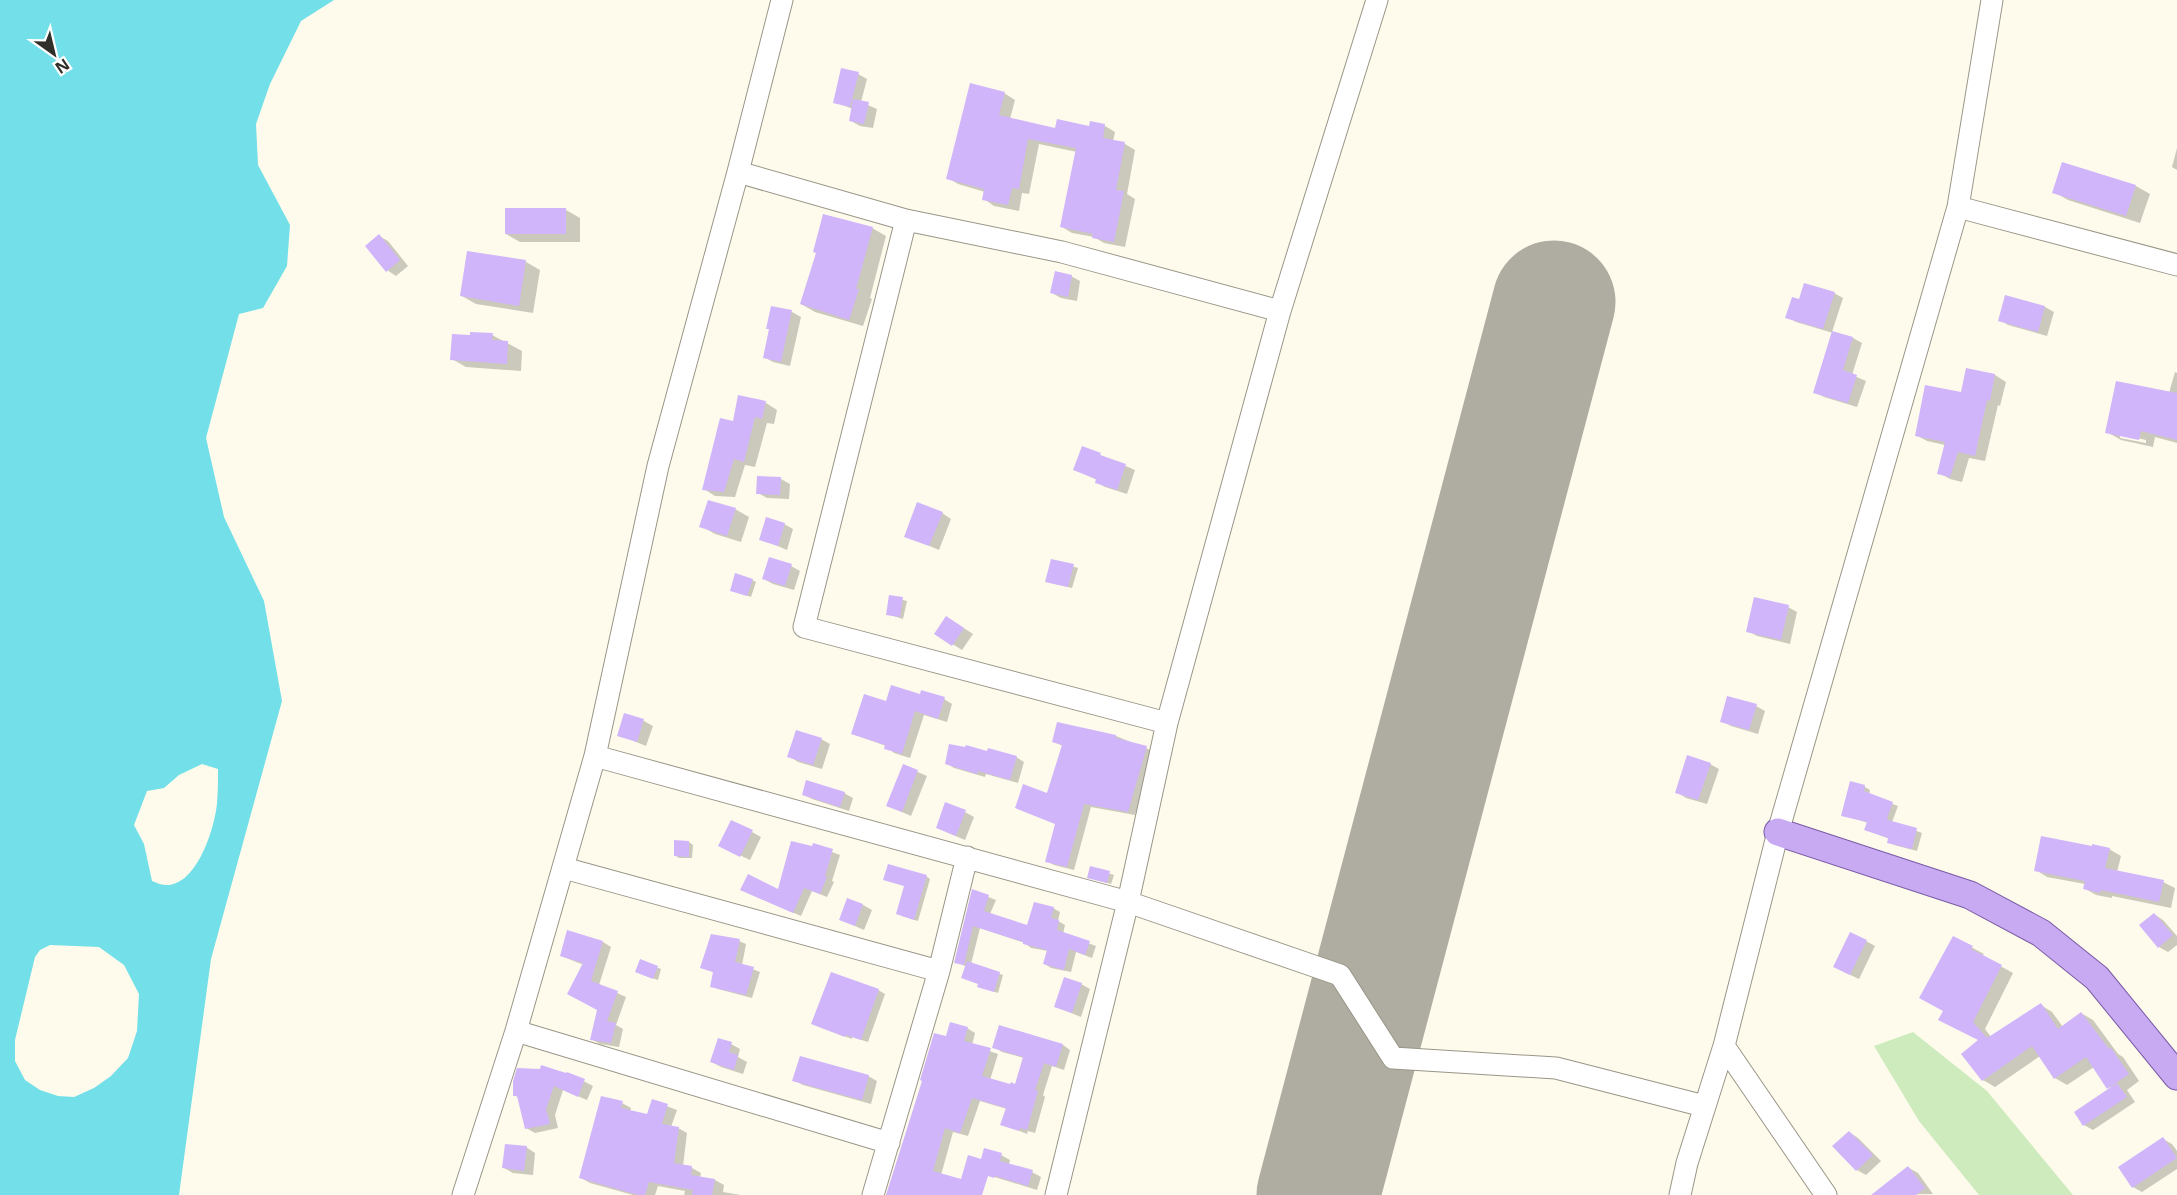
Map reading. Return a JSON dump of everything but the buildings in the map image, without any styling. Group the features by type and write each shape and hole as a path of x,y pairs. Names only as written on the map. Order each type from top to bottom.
{"main road":[{"path":"1778,832 1970,895 2041,933 2097,978 2177,1076"}],"street":[{"path":"463,1195 516,1031 595,756 658,466 782,0"},
{"path":"1056,1195 1128,902 1167,723 1280,311 1377,0"},
{"path":"1680,1195 1704,1106 1724,1046 1778,832 1958,207 1992,0"},
{"path":"738,172 906,219 1062,252 1280,311"},
{"path":"1958,207 2177,266"},
{"path":"906,219 804,627 1167,723"},
{"path":"595,756 1128,902 1340,975 1393,1058 1556,1068 1704,1106"},
{"path":"873,1195 939,971 967,857"},
{"path":"564,868 939,971"},
{"path":"516,1031 888,1143"},
{"path":"1724,1046 1826,1195"}],"green space":[{"path":"1913,1032 1987,1091 2073,1195 1979,1195 1919,1121 1874,1046"}],"water":[{"path":"0,0 334,0 301,21 270,84 256,124 258,165 290,225 287,266 263,308 239,314 206,438 224,517 264,601 282,701 211,959 179,1195 0,1195","holes":["202,764 218,769 216,813 208,840 195,866 186,876 176,883 163,885 152,881 144,844 134,825 147,791 164,788 179,775","50,945 99,947 124,965 139,994 137,1031 128,1058 111,1076 94,1088 74,1097 58,1096 40,1090 25,1080 15,1061 15,1040 35,957 40,950"]}],"runway":[{"path":"1318,1195 1554,302"}]}
